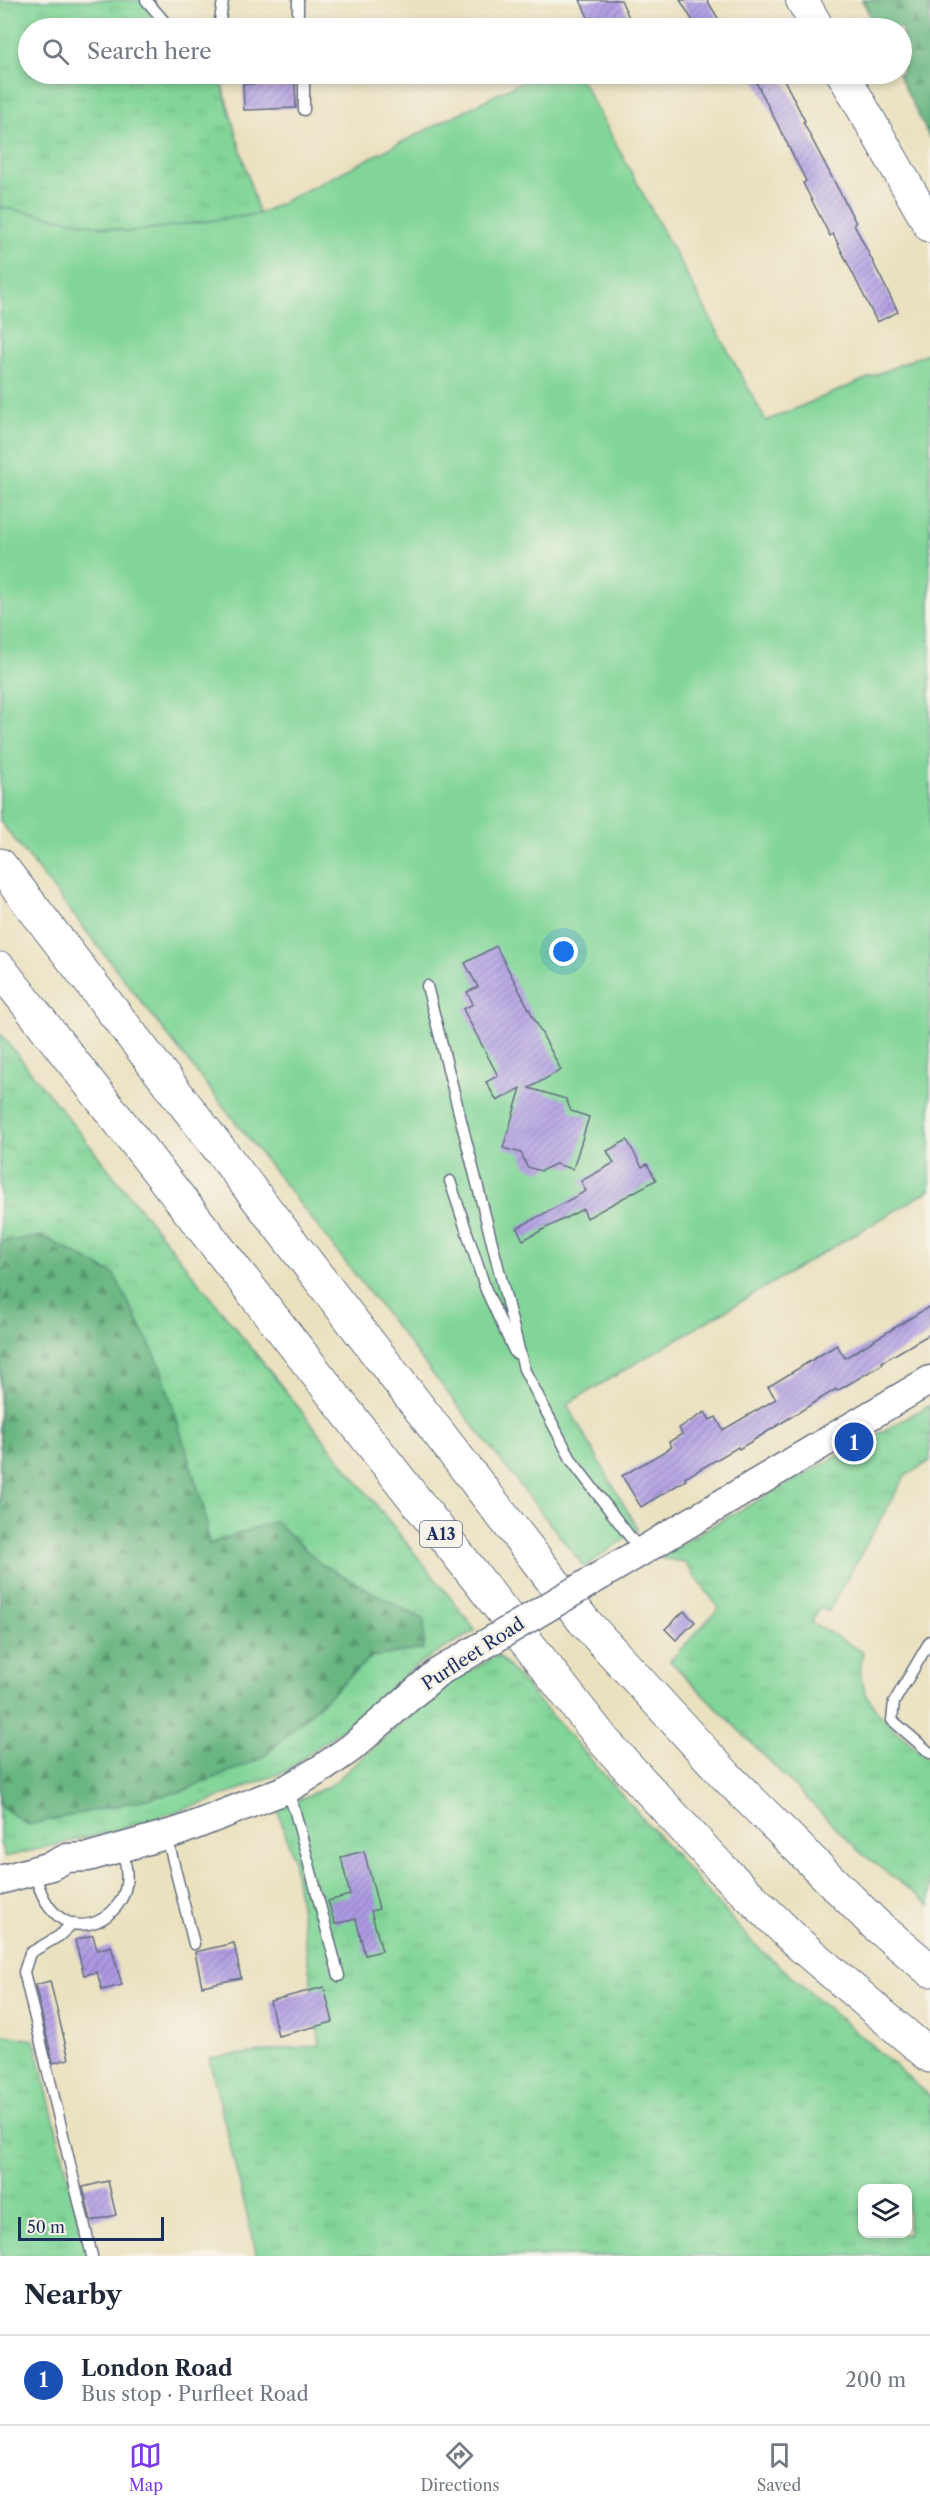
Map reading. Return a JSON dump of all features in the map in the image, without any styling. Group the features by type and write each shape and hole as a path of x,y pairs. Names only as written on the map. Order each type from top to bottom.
{"highway":[{"path":"0,865 583,1620 727,1777 875,1924 930,1970"},
{"name":"A13","path":"0,969 604,1741 720,1867 799,1944 930,2056"},
{"path":"875,1924 930,1945"}],"main road":[{"path":"802,0 812,18"},
{"path":"849,84 930,226"}],"street":[{"name":"Purfleet Road","path":"0,1880 51,1866 67,1858 88,1857 167,1835 287,1789 351,1748 438,1673 930,1380"}],"lane":[{"path":"146,0 161,18"},
{"path":"220,18 223,0"},
{"path":"298,0 298,18"},
{"path":"304,84 304,110"},
{"path":"427,986 524,1369"},
{"path":"450,1181 486,1290 524,1369 572,1461 641,1551"},
{"path":"930,1641 894,1702 892,1720 930,1753"},
{"path":"287,1789 339,1976"},
{"path":"167,1835 194,1944"},
{"path":"34,1871 38,1886 51,1909 63,1919 86,1924 99,1921 109,1916 123,1897 127,1874 122,1848"},
{"path":"73,1923 59,1936 30,1953 24,1972 92,2256"}],"green space":[{"path":"0,0 148,0 153,18 18,18 18,84 222,85 259,214 129,232 0,207"},
{"path":"862,0 930,0 930,139 903,84 912,84 912,18 871,18"},
{"path":"517,84 583,84 766,421 930,352 930,1190 567,1404 638,1530 584,1567 0,821 0,207 129,232 259,214"},
{"path":"0,1033 476,1630 417,1665 350,1723 286,1771 207,1802 114,1831 5,1857 0,1843"},
{"path":"42,1236 114,1274 160,1365 204,1509 209,1544 275,1521 321,1564 424,1620 424,1649 371,1657 262,1758 183,1791 28,1825 2,1807 0,1802 0,1242"},
{"path":"930,1405 930,1461 905,1476 828,1612 820,1608 811,1622 863,1652 861,1670 863,1685 870,1700 891,1726 930,1760 930,1905 861,1853 670,1661 719,1608 684,1562 659,1558 710,1527"},
{"path":"498,1655 753,1943 930,2096 930,2256 257,2256 209,2058 320,2045 293,1857 277,1809 330,1786 443,1687"},
{"path":"0,2034 34,2040 88,2256 0,2256"}],"building":[{"path":"580,0 621,0 629,18 588,18"},
{"path":"680,0 707,0 718,18 691,18"},
{"path":"243,84 295,84 296,108 244,110"},
{"path":"757,84 786,84 898,312 877,322 833,234 830,236 803,183 806,181"},
{"path":"496,946 561,1070 529,1088 566,1099 571,1111 589,1117 573,1169 555,1164 541,1171 527,1167 521,1153 503,1148 521,1088 497,1101 486,1082 498,1076 463,1009 473,1004 467,992 478,987 465,963"},
{"path":"627,1140 642,1167 647,1164 656,1180 587,1218 583,1209 523,1240 517,1228 586,1191 581,1181 614,1163 607,1151"},
{"path":"930,1306 930,1334 739,1449 738,1447 685,1478 686,1480 641,1507 622,1476 672,1447 669,1442 682,1434 679,1428 705,1412 710,1420 716,1417 723,1430 776,1399 768,1387 837,1345 845,1358"},
{"path":"684,1611 695,1622 676,1640 665,1629"},
{"path":"364,1851 379,1909 371,1911 382,1951 365,1955 356,1919 335,1924 328,1901 350,1895 341,1857"},
{"path":"93,1935 97,1950 111,1946 122,1985 102,1990 97,1972 84,1975 75,1940"},
{"path":"234,1943 241,1978 202,1986 195,1952"},
{"path":"50,1981 69,2059 53,2063 35,1985"},
{"path":"324,1987 333,2022 278,2036 270,2001"},
{"path":"108,2181 116,2215 91,2221 83,2187"}],"place":[{"name":"London Road","path":"854,1442"}]}
